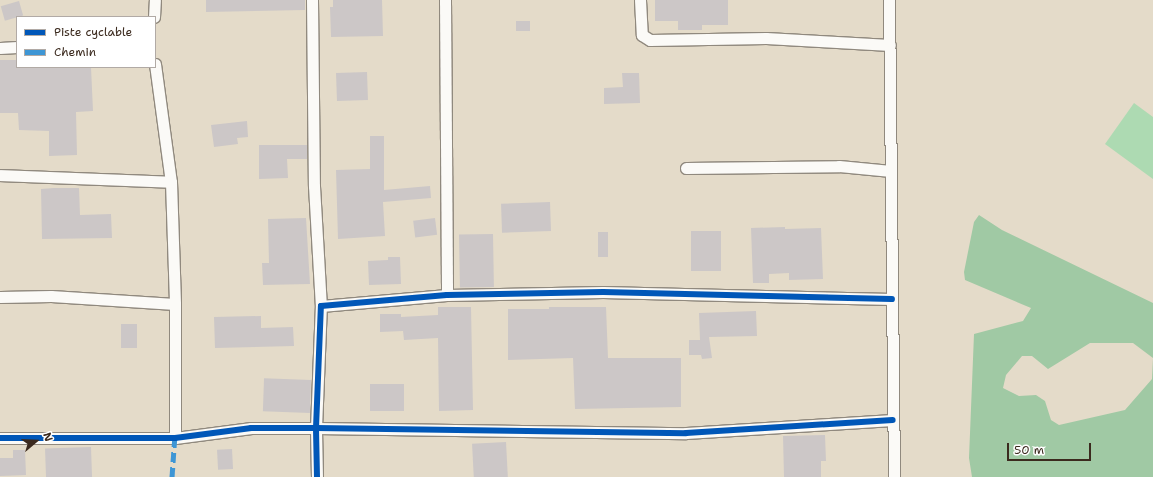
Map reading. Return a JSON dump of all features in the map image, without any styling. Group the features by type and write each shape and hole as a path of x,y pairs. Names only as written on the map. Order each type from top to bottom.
{"street":[{"path":"154,16 155,0"},
{"path":"312,0 314,186 322,306 316,428 317,477"},
{"path":"445,0 447,295"},
{"path":"640,0 642,35 650,40 766,38 890,45"},
{"path":"889,0 894,477"},
{"path":"0,48 16,47"},
{"path":"156,68 171,182 175,304 175,438"},
{"path":"686,168 839,166 891,171"},
{"path":"0,175 171,182"},
{"path":"322,306 447,295 603,292 892,299"},
{"path":"0,297 51,296 175,304"},
{"path":"0,438 175,438 251,428 686,433 893,420"}],"green space":[{"path":"1134,103 1153,117 1153,179 1105,144"},
{"path":"979,215 1002,230 1153,303 1153,358 1153,477 972,477 969,458 974,334 1023,321 1031,308 965,280 964,272 974,222","holes":["1090,343 1133,343 1153,358 1152,379 1125,410 1059,425 1051,420 1045,401 1036,395 1019,396 1003,388 1006,375 1022,356 1032,356 1048,369"]}],"building":[{"path":"206,0 305,0 305,10 206,12"},
{"path":"333,0 382,0 383,36 331,37 330,7 333,7"},
{"path":"655,0 728,0 728,25 702,25 702,30 678,30 678,21 655,21"},
{"path":"19,1 23,15 16,16 16,17 5,21 1,6"},
{"path":"516,21 530,21 530,31 516,31"},
{"path":"0,60 16,60 16,68 91,68 93,111 76,112 77,155 49,156 49,131 19,130 18,113 0,113"},
{"path":"367,72 368,100 337,101 336,73"},
{"path":"622,73 639,73 640,103 604,104 604,88 623,87"},
{"path":"247,121 248,137 237,138 238,144 214,147 211,125"},
{"path":"370,136 384,136 384,190 430,186 431,198 383,202 385,236 338,239 336,170 370,169"},
{"path":"259,145 307,145 307,159 287,159 288,178 259,179"},
{"path":"79,188 80,215 111,214 112,238 42,239 41,189"},
{"path":"550,202 551,231 502,233 501,204"},
{"path":"306,218 310,284 263,285 262,263 269,263 268,219"},
{"path":"435,218 437,235 415,238 413,221"},
{"path":"785,227 785,229 821,228 823,279 789,280 789,273 769,274 769,283 753,283 751,228"},
{"path":"691,231 721,231 721,271 691,271"},
{"path":"598,232 608,232 608,257 598,257"},
{"path":"493,234 494,287 460,288 459,235"},
{"path":"388,257 400,257 401,284 369,285 368,261 388,260"},
{"path":"438,307 471,307 473,410 439,411 438,338 404,340 403,331 380,332 380,314 401,314 401,317 438,315"},
{"path":"549,307 606,307 608,358 681,358 681,407 575,409 573,358 508,360 508,309 549,309"},
{"path":"756,311 757,336 709,337 712,358 702,359 701,355 689,355 689,340 700,340 699,313"},
{"path":"261,316 261,328 293,327 294,346 215,348 214,317"},
{"path":"121,324 137,324 137,348 121,348"},
{"path":"264,378 311,380 310,413 263,411"},
{"path":"370,384 404,384 404,411 370,411"},
{"path":"825,435 826,461 821,461 821,477 784,477 783,436"},
{"path":"506,442 508,477 474,477 472,444"},
{"path":"91,447 92,477 46,477 45,449"},
{"path":"232,449 233,469 218,470 217,450"},
{"path":"13,450 25,450 26,475 0,476 0,458 13,458"}],"marked path":[{"path":"172,477 175,438"}],"cycle path":[{"path":"317,477 316,428 321,306 447,295 603,292 892,299"},
{"path":"0,438 175,438 251,428 686,433 893,420"}]}
